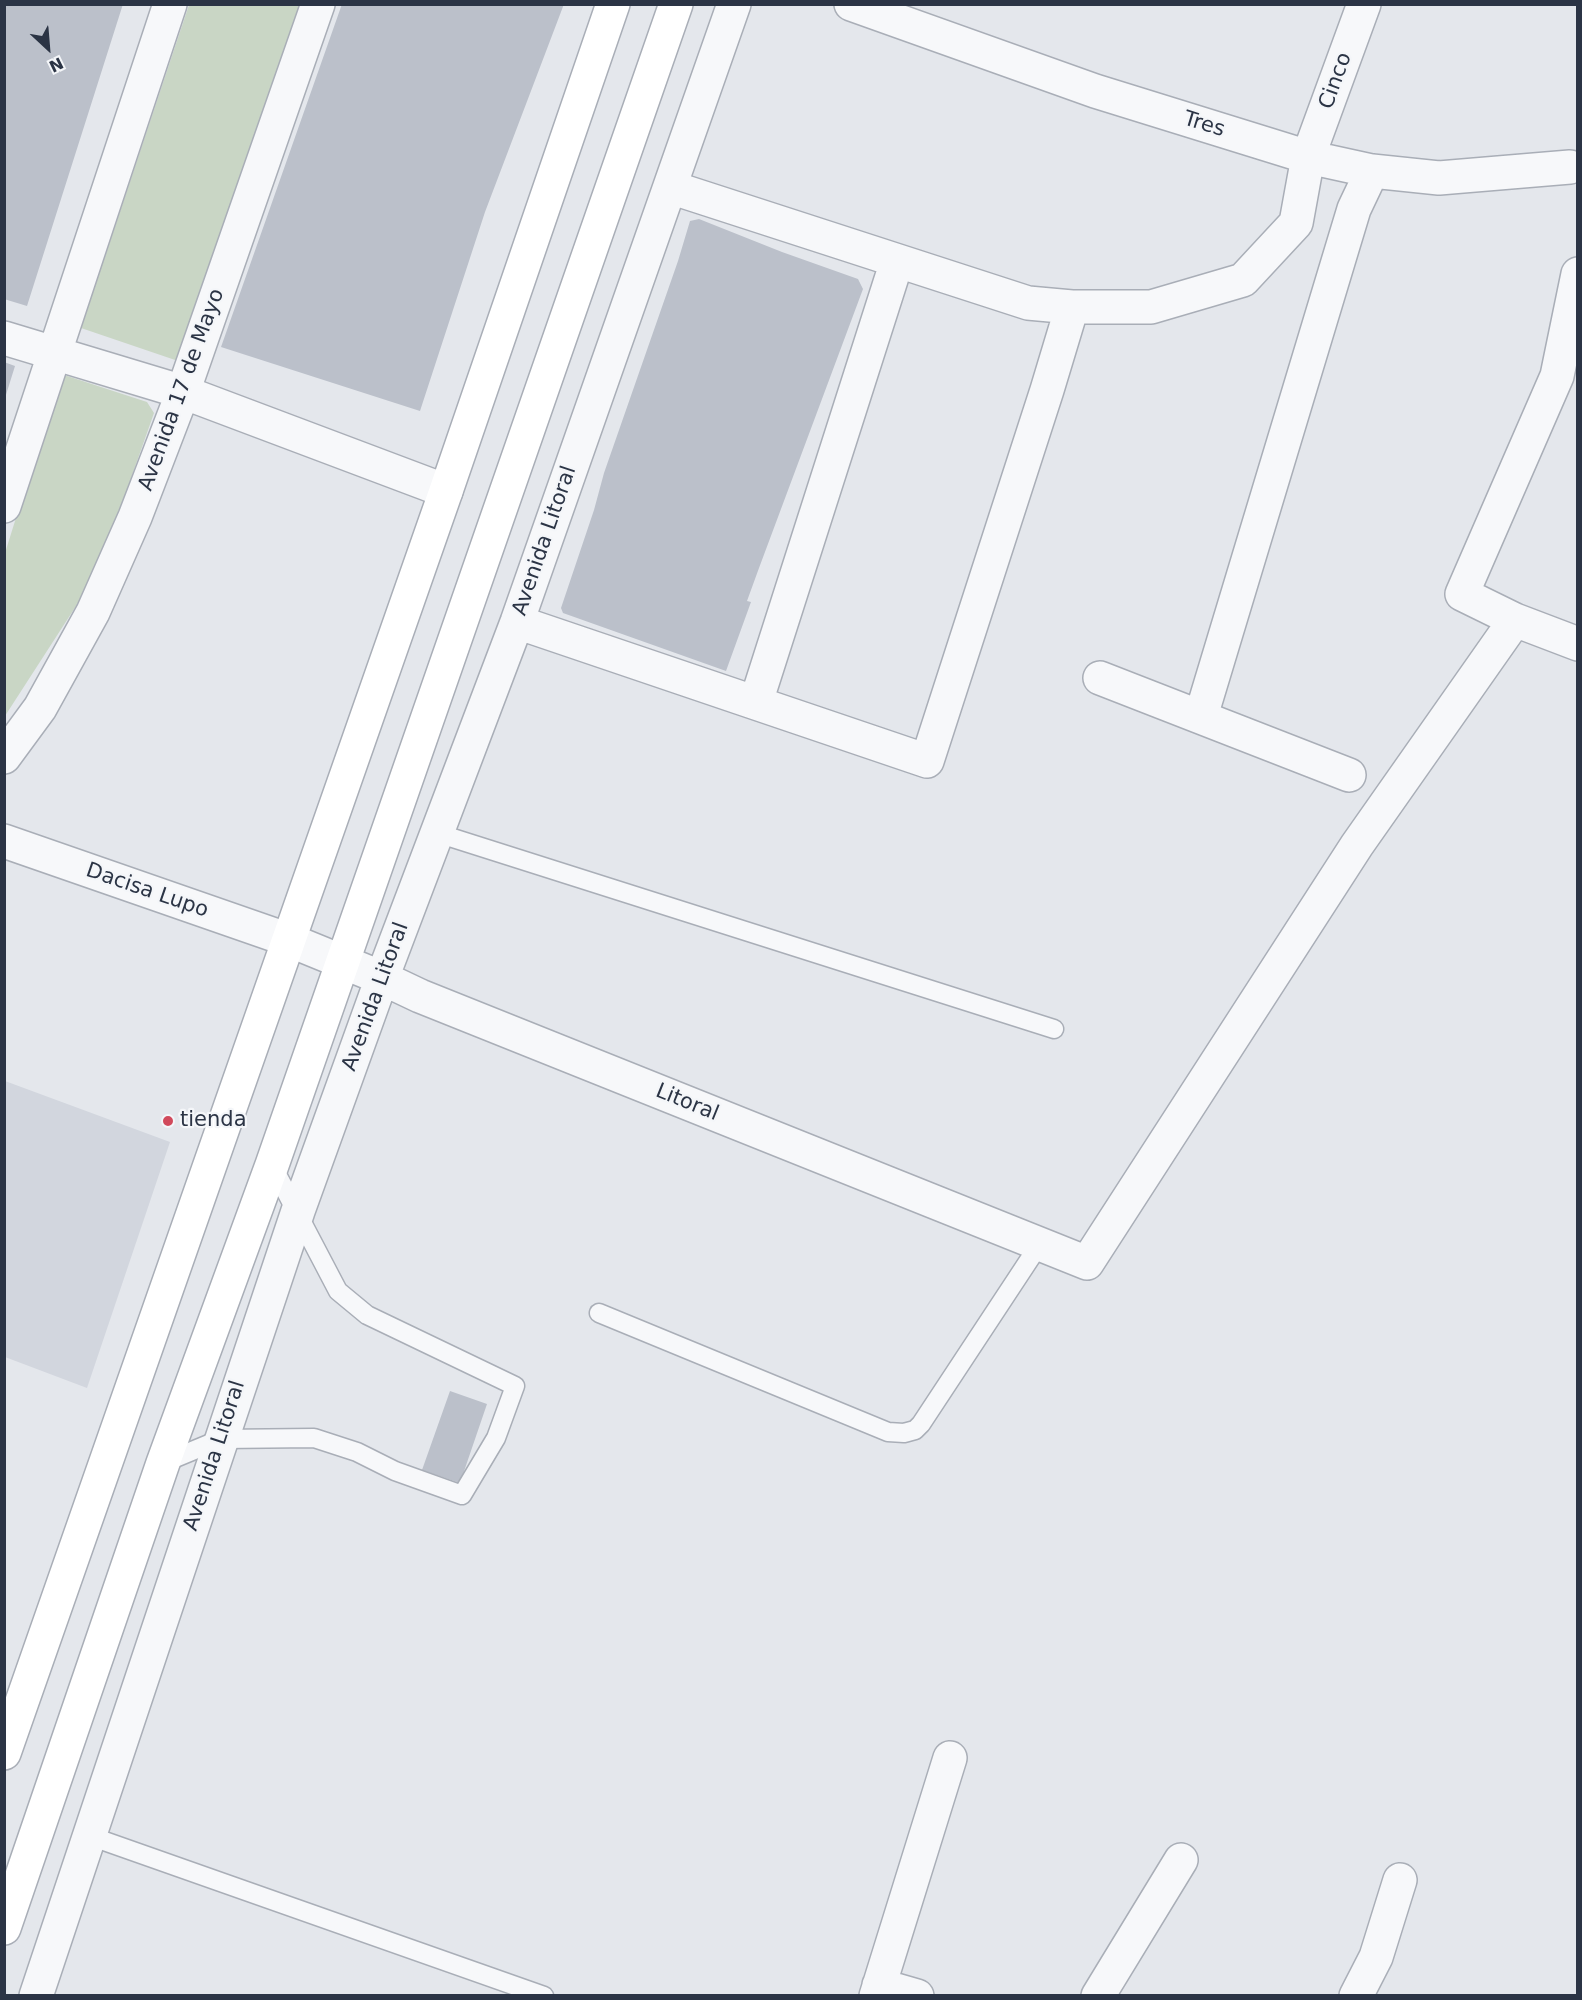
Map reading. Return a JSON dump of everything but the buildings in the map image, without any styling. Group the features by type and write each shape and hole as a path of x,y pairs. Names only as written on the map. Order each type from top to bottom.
{"main road":[{"path":"4,1753 446,491 613,4"},
{"name":"Avenida Litoral","path":"4,1928 163,1463 272,1165 676,4"}],"street":[{"path":"4,506 170,4"},
{"name":"Avenida 17 de Mayo","path":"4,757 40,708 93,612 135,518 183,392 318,4"},
{"name":"Avenida Litoral","path":"36,1995 298,1211 382,978 517,621 734,4"},
{"name":"Tres","path":"851,4 1095,91 1308,157 1372,171 1439,178 1575,168"},
{"name":"Cinco","path":"670,187 1028,303 1072,307 1151,308 1243,280 1296,223 1308,157 1364,4"},
{"path":"1201,716 1354,209 1372,171"},
{"path":"756,702 897,261"},
{"path":"1578,274 1557,376 1462,594 1515,620 1578,644"},
{"path":"517,621 927,761 1072,307"},
{"path":"4,338 183,392 446,491"},
{"name":"Litoral","path":"289,940 420,996 1087,1263 1357,845 1515,620"},
{"path":"1100,678 1349,775"},
{"name":"Dacisa Lupo","path":"4,841 289,940"},
{"path":"917,1995 878,1990 950,1758"},
{"path":"1098,1995 1181,1860"},
{"path":"1356,1995 1377,1957 1400,1880"}],"lane":[{"path":"437,833 1054,1029"},
{"path":"163,1463 221,1439 314,1438 357,1452 395,1472 462,1495 496,1438 515,1386 367,1315 338,1291 272,1165"},
{"path":"599,1313 888,1432 904,1433 915,1430 921,1424 1040,1245"},
{"path":"90,1836 544,1995"}],"shaded area":[{"path":"5,1081 170,1142 87,1388 5,1357"}],"green space":[{"path":"189,5 305,5 181,362 81,328"},
{"path":"61,374 147,402 154,413 98,572 5,716 5,553"}],"place":[{"name":"tienda","path":"168,1121"}]}
